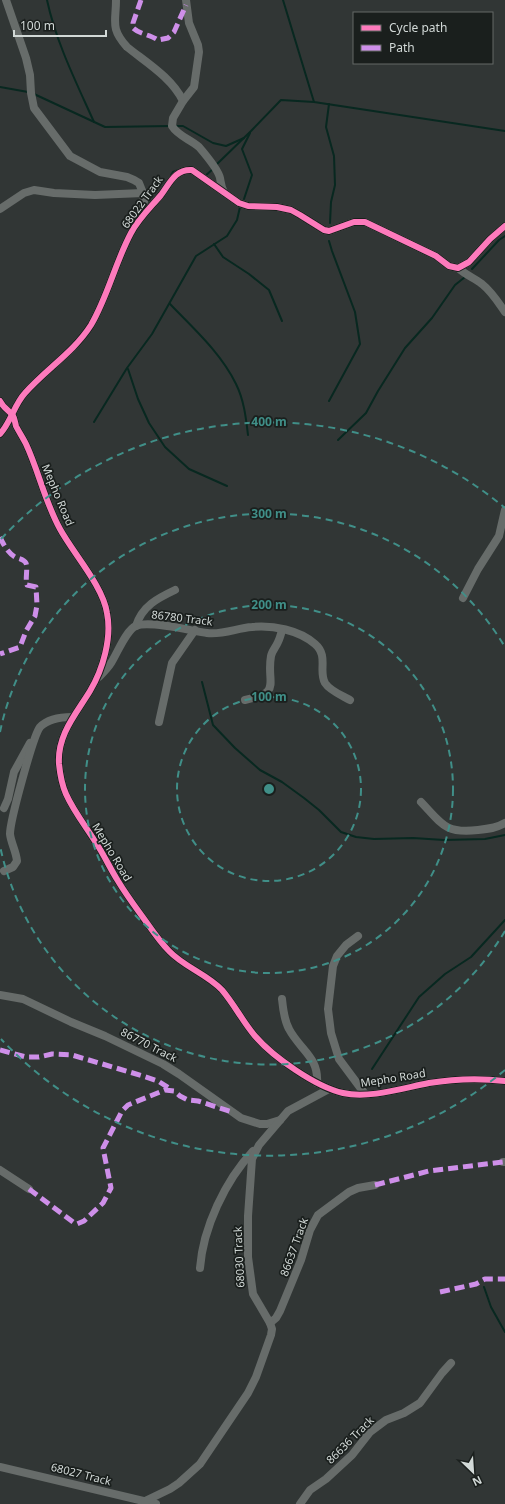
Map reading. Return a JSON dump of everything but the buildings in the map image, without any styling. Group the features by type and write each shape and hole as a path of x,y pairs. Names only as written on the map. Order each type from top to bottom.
{"street":[{"path":"6,0 26,58 30,74 34,108 54,132 70,156 100,172 134,180 139,183 144,193 144,201 137,222"},
{"path":"116,0 114,24 122,42 174,86 183,101"},
{"path":"186,0 189,23 198,45 199,52 194,87 183,101 173,118 172,126 177,132 198,146 204,153 220,177 220,185 224,192"},
{"name":"68022 Track","path":"0,434 24,393 68,352 91,324 109,286 123,250 137,222 160,196 174,176 186,170 192,170 239,203 248,206 277,207 290,210 300,214 324,230 329,231 354,222 365,222 436,256 450,266 458,268 467,276 489,290 505,312"},
{"path":"0,209 20,195 34,190 54,193 95,195 144,193"},
{"path":"458,268 469,262 490,239 505,226"},
{"name":"Mepho Road","path":"0,401 4,408 12,414 16,427 30,453 59,528 97,588 107,610 109,624 100,671 95,682 72,717 62,739 59,762 65,792 73,808 99,847 118,881 161,942 178,960 212,981 222,991 256,1038 271,1052 307,1078 329,1089 345,1094 365,1094 394,1090 431,1082 456,1080 505,1081"},
{"path":"463,598 478,569 500,536 505,510"},
{"path":"136,626 147,606 175,590"},
{"name":"86780 Track","path":"95,682 110,664 128,632 136,626 150,624 208,633 220,633 252,627 264,627 300,634 315,644 322,654 324,679 326,684 350,700"},
{"path":"159,722 172,663 195,630"},
{"path":"245,700 260,696 268,691 270,685 272,654 280,639 282,630"},
{"path":"4,808 8,799 14,772 37,732 45,724 51,721 64,717 72,717"},
{"path":"4,871 12,867 17,861 11,838 11,825 19,790 37,732"},
{"path":"421,802 439,821 455,831 484,830 496,828 505,823"},
{"path":"358,936 346,945 337,956 334,966 328,1009 331,1033 339,1059 365,1094"},
{"name":"86770 Track","path":"0,995 23,999 163,1064 242,1118 260,1124 267,1124 280,1120"},
{"path":"282,999 288,1028 313,1060 317,1073 317,1083"},
{"name":"68030 Track","path":"270,1324 253,1294 248,1257 248,1216 251,1165 259,1145 288,1112 296,1106 329,1089"},
{"path":"200,1268 204,1238 226,1188 243,1162 259,1145"},
{"path":"0,1170 28,1189"},
{"name":"86637 Track","path":"270,1324 280,1311 299,1266 310,1230 318,1215 349,1192 358,1188 375,1185"},
{"path":"145,1502 170,1490 180,1483 200,1464 248,1393 256,1377 271,1335 272,1329 270,1324"},
{"name":"86636 Track","path":"300,1504 310,1490 352,1455 370,1432 386,1420 409,1410 420,1402 451,1363"},
{"name":"68027 Track","path":"0,1467 156,1504"}],"waterway":[{"path":"47,0 61,47 94,122"},
{"path":"283,0 314,102 505,131"},
{"path":"0,87 28,92"},
{"path":"34,94 105,127 171,126"},
{"path":"216,165 281,100 314,102"},
{"path":"329,104 326,127 334,156 335,185 331,202 330,223"},
{"path":"175,126 183,126 213,143 226,146 244,138"},
{"path":"244,199 252,175 242,149 250,133"},
{"path":"171,175 173,172 184,168"},
{"path":"205,176 213,169"},
{"path":"94,422 127,368 152,334 196,256 227,236 237,220 240,207"},
{"path":"472,269 499,240 505,236"},
{"path":"329,241 355,312 360,344 329,401"},
{"path":"214,244 223,257 249,274 269,290 282,321"},
{"path":"338,440 366,413 405,348 432,318 455,285 465,277"},
{"path":"170,304 215,352 230,373 241,396 248,435"},
{"path":"128,369 138,399 149,423 165,447 189,469 227,486"},
{"path":"202,682 213,725 235,748 260,770 282,782 304,798 319,810 341,832 356,837 374,839 485,839 505,835"},
{"path":"372,1069 419,997 445,974 471,957 505,920"},
{"path":"484,1287 491,1307 505,1332"}],"marked path":[{"path":"141,0 133,23 133,28 138,32 158,40 168,38 174,32 186,5"},
{"path":"0,537 10,553 26,563 27,585 36,587 37,605 35,616 26,631 20,647 0,654"},
{"path":"0,1050 26,1057 39,1057 52,1054 72,1055 158,1081 172,1090"},
{"path":"29,1189 77,1224 84,1221 103,1203 111,1188 103,1148 122,1111 128,1105 165,1090 174,1091 188,1100 198,1101 232,1112"},
{"path":"375,1185 429,1171 503,1162"},
{"path":"440,1292 476,1284 485,1279 505,1279"}],"cycle path":[{"path":"0,434 25,393 76,344 91,325 102,303 125,244 134,228 170,182 177,174 181,172 192,170 239,203 248,206 277,207 291,210 324,230 329,231 354,222 365,222 436,256 449,266 458,268 469,262 490,239 505,226"},
{"path":"0,401 14,417 16,426 31,455 55,519 94,581 100,592 107,613 107,643 99,673 90,691 68,725 61,744 59,764 63,787 73,807 101,850 121,887 155,934 175,957 210,979 222,990 251,1031 263,1044 284,1062 320,1085 343,1093 364,1095 429,1083 467,1079 505,1081"}]}
